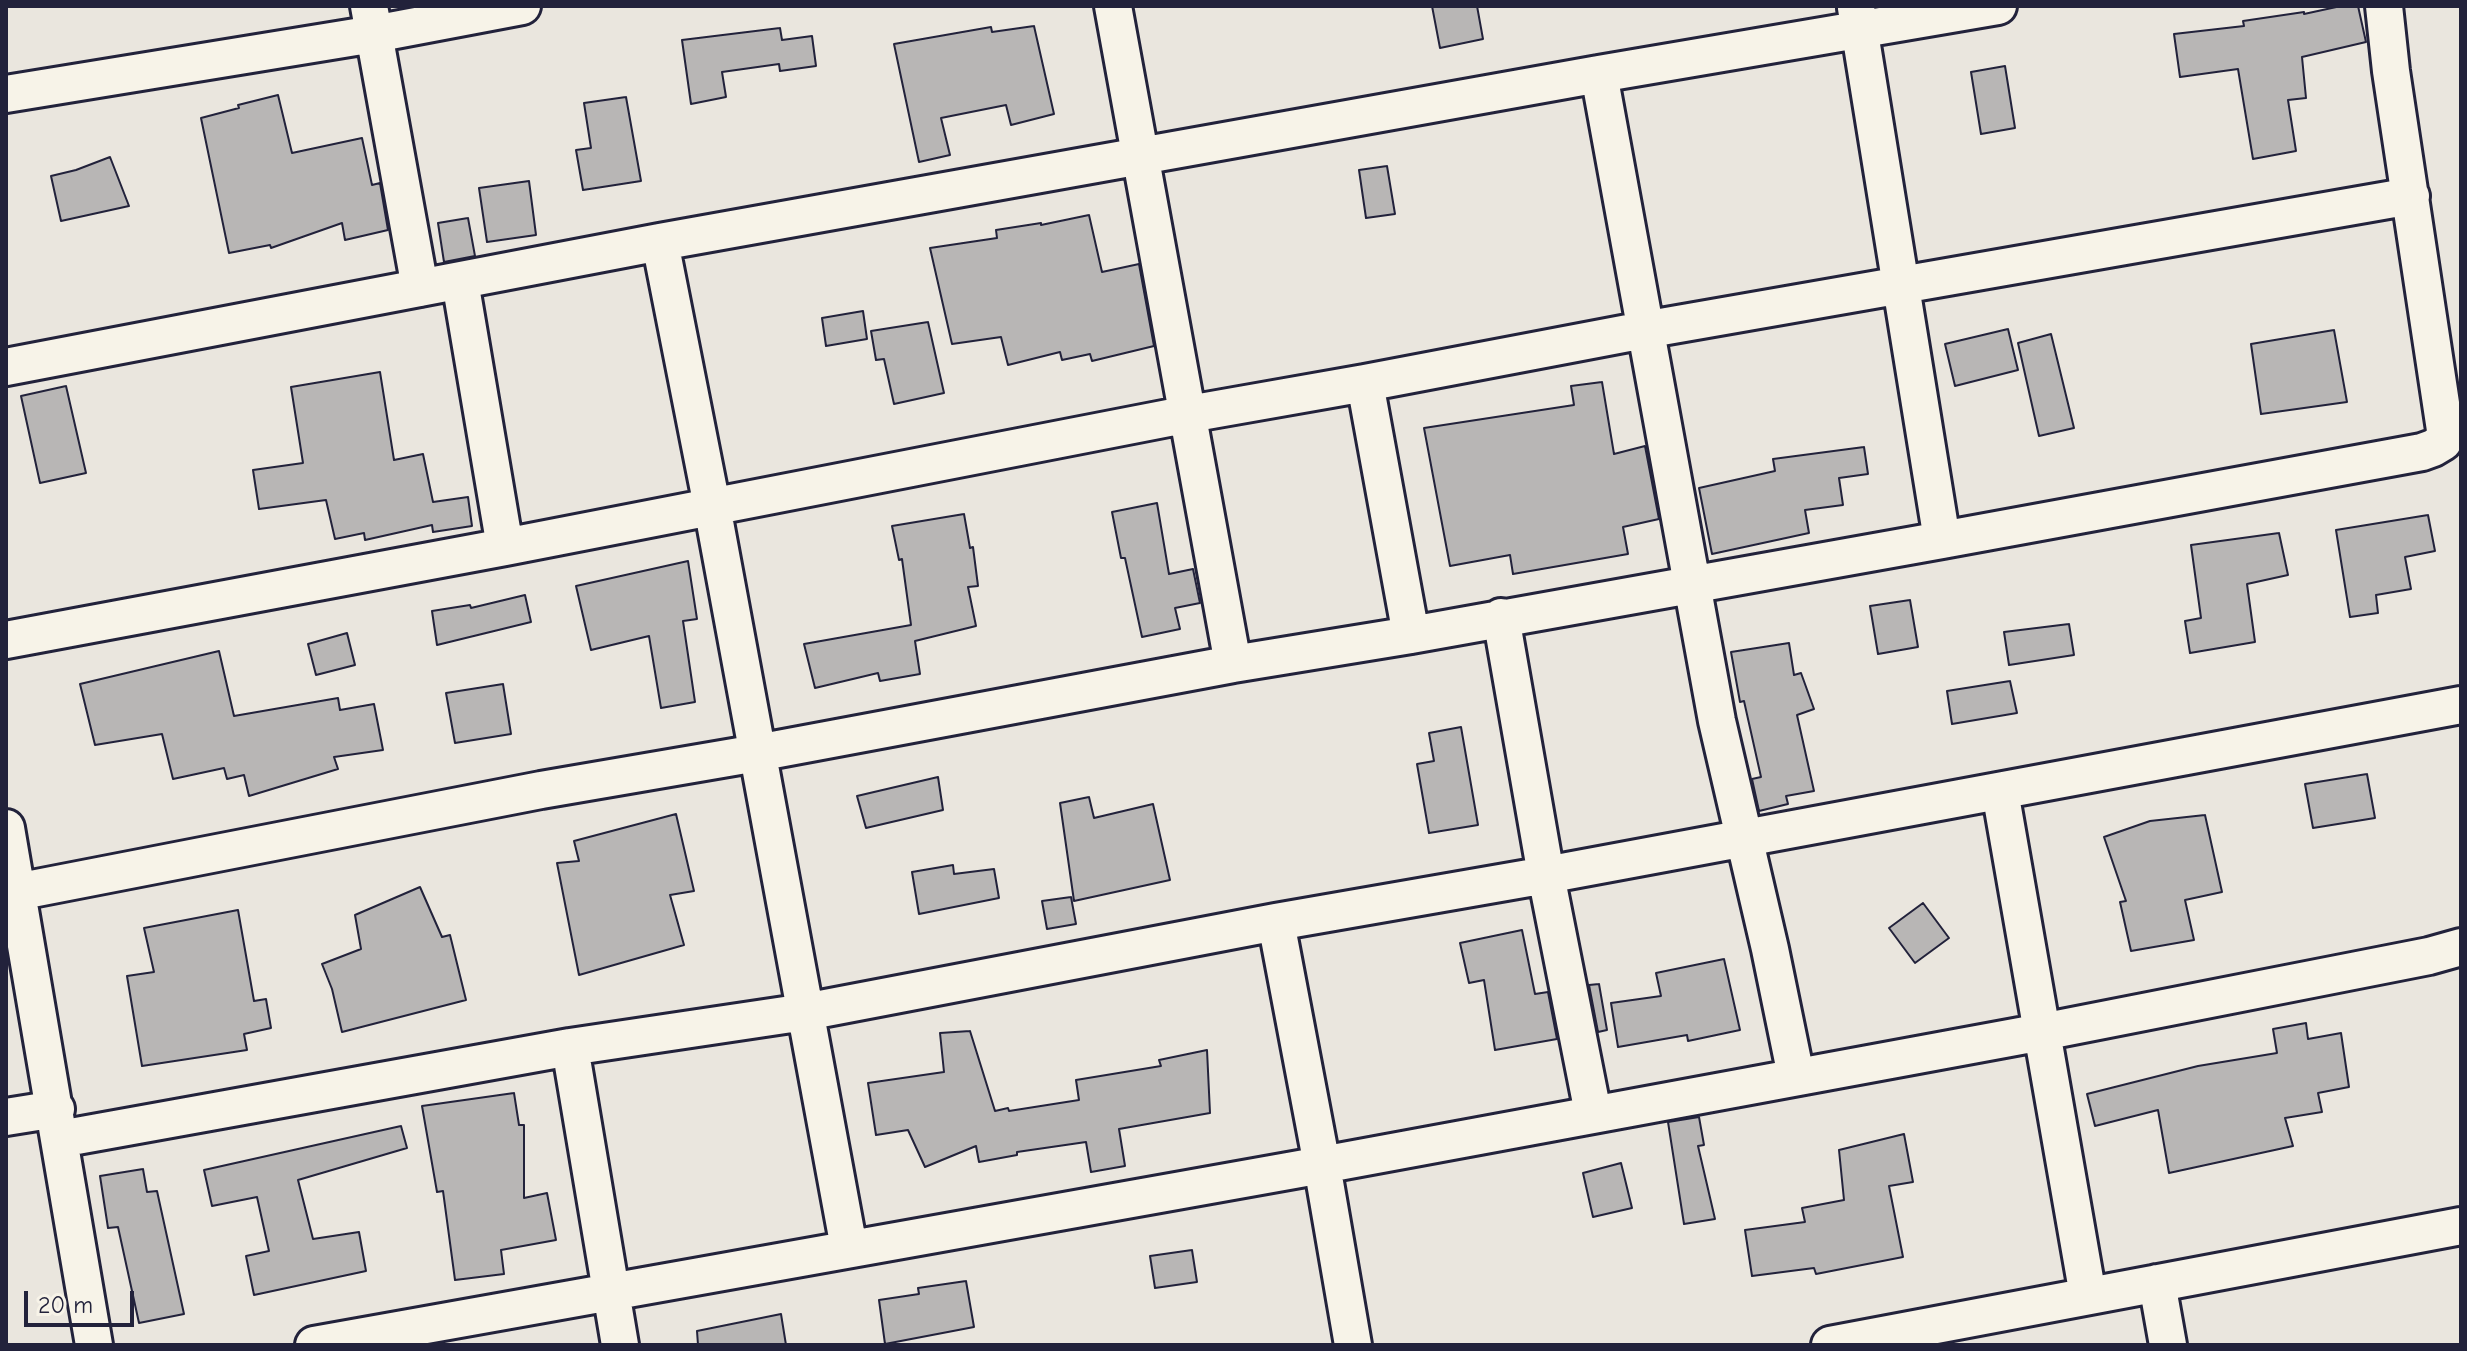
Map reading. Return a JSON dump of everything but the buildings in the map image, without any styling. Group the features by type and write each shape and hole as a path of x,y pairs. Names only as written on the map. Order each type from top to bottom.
{"street":[{"path":"6,94 371,20 522,6"},
{"path":"1113,6 1233,664"},
{"path":"6,367 660,242 1599,74 1858,17 1998,6"},
{"path":"12,893 541,790 2422,452 2443,442 2445,430 2384,6"},
{"path":"1858,17 1942,540"},
{"path":"371,20 420,288"},
{"path":"1599,74 1717,721 1796,1076"},
{"path":"6,640 1644,330 2411,196"},
{"path":"660,242 849,1248"},
{"path":"460,281 505,547"},
{"path":"1365,383 1411,635"},
{"path":"1501,617 1546,875 1593,1113"},
{"path":"6,1117 58,1124 805,1012 1276,922 1546,875 2461,705"},
{"path":"2000,791 2088,1296"},
{"path":"6,828 12,893 58,1124 94,1345"},
{"path":"1276,922 1353,1345"},
{"path":"314,1345 416,1336 612,1291 1322,1165 2042,1032 2429,956 2461,947"},
{"path":"570,1047 620,1345"},
{"path":"1830,1345 2461,1226"},
{"path":"2157,1283 2168,1345"}]}
